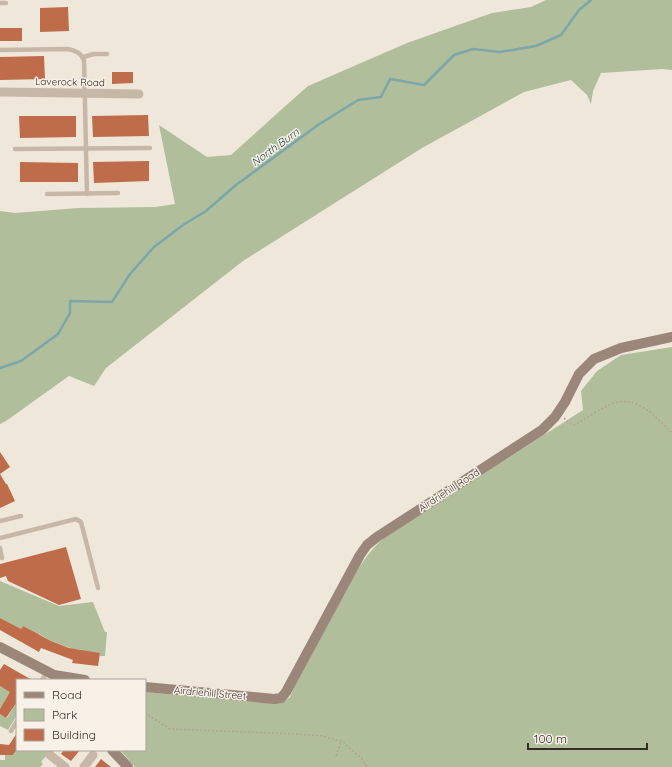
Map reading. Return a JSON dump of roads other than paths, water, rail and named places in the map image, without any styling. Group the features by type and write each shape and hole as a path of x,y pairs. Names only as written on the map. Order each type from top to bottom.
{"street":[{"name":"Laverock Road","path":"0,92 139,94"},
{"name":"Airdriehill Road","path":"274,699 281,698 286,692 360,555 367,545 542,430 560,409 579,374 594,359 621,348 672,337"},
{"path":"0,647 50,677 73,679"},
{"name":"Airdriehill Street","path":"146,687 274,699"},
{"path":"113,751 128,767"},
{"path":"84,767 93,755"},
{"path":"50,756 65,767"}],"lane":[{"path":"0,3 6,3"},
{"path":"0,50 68,49 83,57 87,194"},
{"path":"83,57 94,54 107,54"},
{"path":"15,149 150,148"},
{"path":"47,194 118,193"},
{"path":"0,521 21,516"},
{"path":"0,538 76,519 78,520 81,522 98,588"},
{"path":"0,548 2,558"},
{"path":"11,731 16,724"}],"waterway":[{"name":"North Burn","path":"0,368 21,361 58,334 70,313 70,301 112,302 130,274 154,247 183,225 206,211 236,185 318,125 358,100 381,97 390,79 424,85 454,55 473,49 500,52 536,46 561,35 579,10 591,0"}]}
